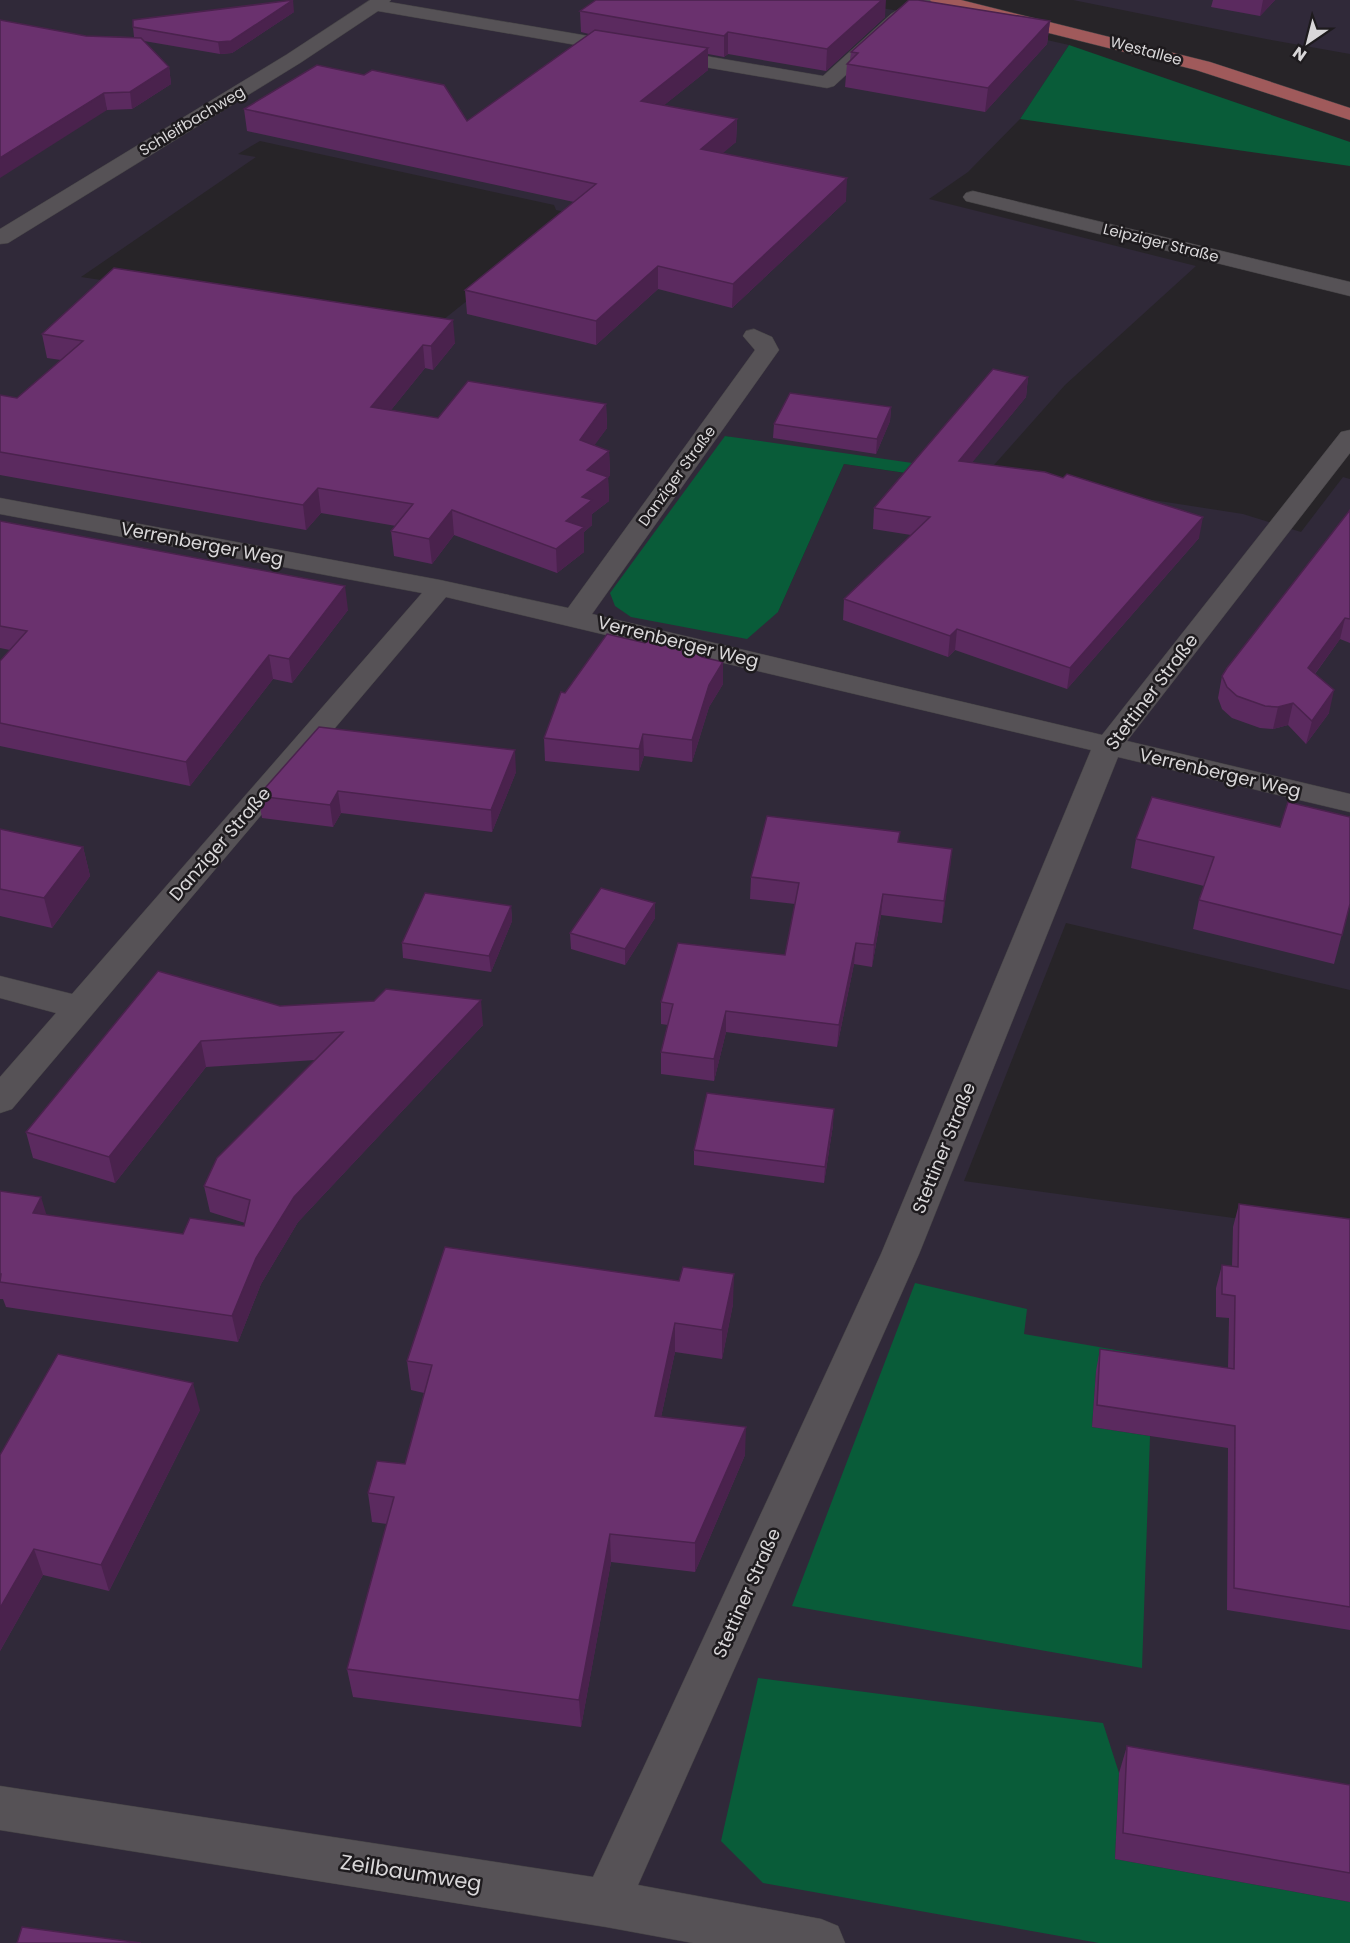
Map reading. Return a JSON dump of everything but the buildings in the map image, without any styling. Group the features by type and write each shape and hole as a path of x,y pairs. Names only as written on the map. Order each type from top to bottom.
{"main road":[{"name":"Westallee","path":"939,0 1134,46 1350,114"}],"street":[{"path":"379,2 826,82 897,18 925,0"},
{"name":"Schleifbachweg","path":"0,238 293,59 379,2"},
{"name":"Leipziger Straße","path":"973,196 1350,289"},
{"name":"Danziger Straße","path":"575,618 767,350 764,342 754,336"},
{"name":"Stettiner Straße","path":"606,1903 900,1254 1108,746 1350,437"},
{"name":"Verrenberger Weg","path":"0,506 440,588 575,618 1350,803"},
{"name":"Danziger Straße","path":"0,1100 440,588"},
{"path":"0,987 80,1007"},
{"name":"Zeilbaumweg","path":"0,1808 606,1903 821,1943"}],"shaded area":[{"path":"0,0 830,0 963,21 1069,45 1020,119 968,172 929,199 1196,266 1065,385 986,474 1243,514 1301,532 1343,477 1350,479 1350,990 1066,923 964,1181 1350,1234 1350,1943 0,1943","holes":["260,141 554,205 556,210 575,214 438,324 429,328 81,277 256,157 238,154","725,436 939,478 844,464 778,612"]},
{"path":"1073,0 1350,0 1350,54 1266,39"}],"green space":[{"path":"1069,45 1350,142 1350,166 1020,119"},
{"path":"725,436 940,467 940,478 844,464 778,612 747,639 631,617 615,606 610,593"},
{"path":"915,1283 1027,1309 1024,1334 1197,1364 1096,1372 1092,1427 1150,1436 1142,1668 792,1606"},
{"path":"758,1678 1103,1723 1119,1773 1115,1859 1350,1902 1350,1943 1099,1943 763,1883 721,1841"}]}
